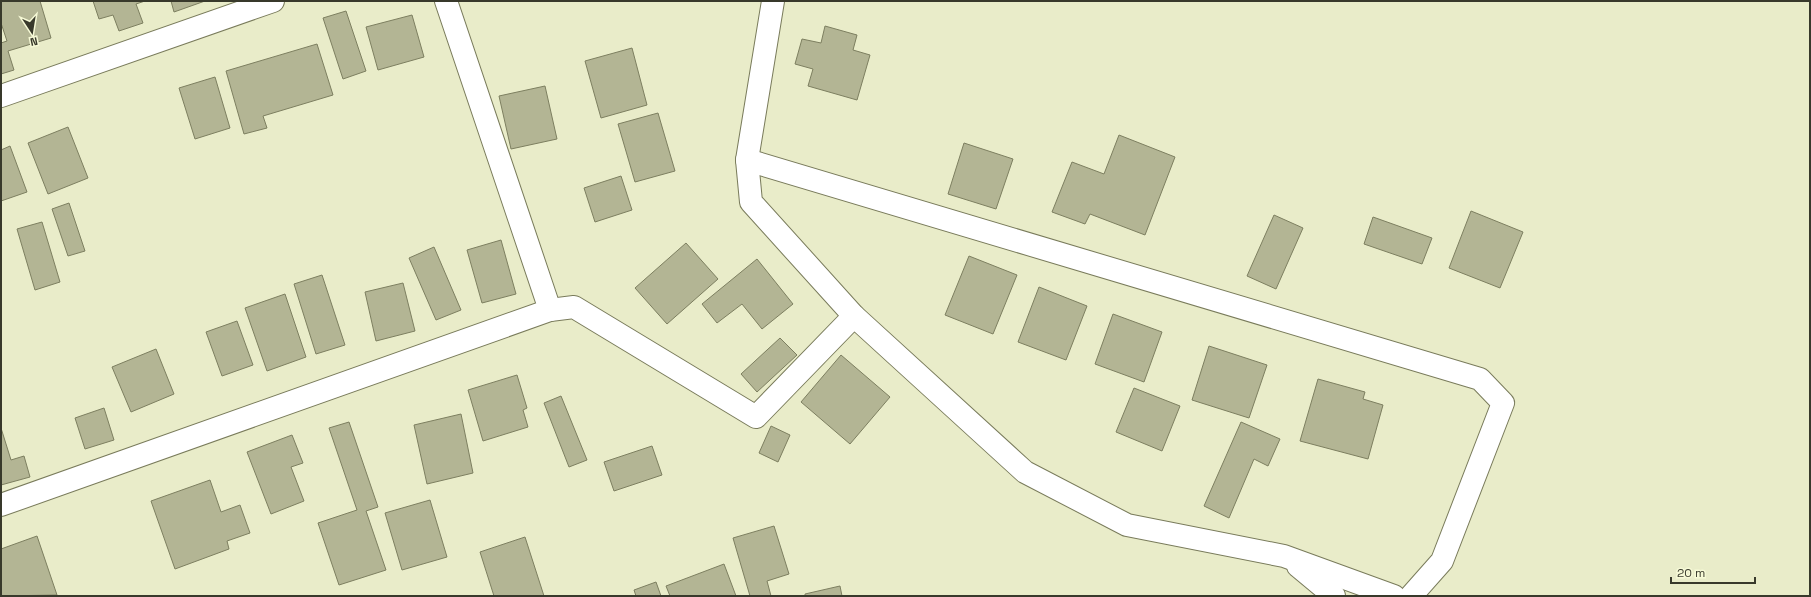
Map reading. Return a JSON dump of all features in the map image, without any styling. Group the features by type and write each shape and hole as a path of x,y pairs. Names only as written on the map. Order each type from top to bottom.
{"street":[{"path":"1,96 273,1"},
{"path":"446,1 550,310"},
{"path":"773,1 747,160 751,202 854,316 1025,472 1127,525 1284,556 1394,596"},
{"path":"747,160 1480,379 1503,403 1442,561 1411,596"},
{"path":"1,505 550,310 574,307 756,417 854,316"},
{"path":"1284,556 1334,596"}],"building":[{"path":"1,1 40,1 51,38 8,51 14,70 1,74 1,43 7,41 1,23"},
{"path":"93,1 145,1 136,4 143,23 119,31 113,15 99,19"},
{"path":"171,1 205,1 174,12"},
{"path":"346,11 366,71 343,79 323,18"},
{"path":"412,15 424,57 378,70 366,27"},
{"path":"825,26 857,35 853,50 870,55 857,100 808,86 813,69 795,64 802,39 821,43"},
{"path":"317,44 333,95 263,116 267,128 244,134 226,71"},
{"path":"632,48 647,105 601,118 585,61"},
{"path":"215,77 230,128 195,139 179,88"},
{"path":"545,86 557,139 511,149 499,96"},
{"path":"658,113 675,171 635,182 618,124"},
{"path":"68,127 88,178 48,194 28,143"},
{"path":"1119,135 1175,157 1145,235 1090,214 1085,224 1052,212 1072,162 1104,174"},
{"path":"964,143 1013,159 996,209 948,194"},
{"path":"10,146 27,192 1,201 1,150"},
{"path":"621,176 632,210 595,222 584,188"},
{"path":"69,203 85,251 68,256 52,209"},
{"path":"1471,211 1523,232 1500,288 1449,268"},
{"path":"1274,215 1303,228 1276,289 1247,276"},
{"path":"1373,217 1432,238 1422,264 1364,244"},
{"path":"42,222 60,282 35,290 17,229"},
{"path":"501,240 516,294 482,303 467,250"},
{"path":"686,243 718,279 667,324 635,288"},
{"path":"434,247 461,310 436,320 409,258"},
{"path":"969,256 1017,275 993,334 945,315"},
{"path":"757,259 793,304 762,329 742,304 717,323 702,304"},
{"path":"322,275 345,345 316,354 294,284"},
{"path":"403,283 415,331 376,341 365,292"},
{"path":"1039,287 1087,306 1066,360 1018,342"},
{"path":"285,294 306,357 267,371 245,308"},
{"path":"1113,314 1162,332 1144,382 1095,364"},
{"path":"237,321 253,365 222,376 206,332"},
{"path":"780,338 797,355 757,392 741,374"},
{"path":"1209,346 1267,365 1249,418 1192,400"},
{"path":"156,349 174,394 131,412 112,367"},
{"path":"841,355 890,397 850,444 801,402"},
{"path":"517,375 527,408 523,410 528,427 483,441 468,390"},
{"path":"1318,379 1365,392 1363,399 1383,405 1368,459 1300,441"},
{"path":"1134,388 1180,406 1162,451 1116,432"},
{"path":"561,396 587,460 569,467 544,403"},
{"path":"104,408 114,440 85,449 75,418"},
{"path":"461,414 473,473 427,484 414,425"},
{"path":"349,422 378,507 366,511 386,570 339,585 318,523 357,510 329,428"},
{"path":"1241,422 1280,439 1268,466 1254,459 1229,518 1204,506"},
{"path":"771,426 790,435 778,462 759,453"},
{"path":"1,428 11,460 24,456 30,477 1,485"},
{"path":"292,435 303,463 291,467 304,501 271,514 247,452"},
{"path":"652,446 662,475 614,491 604,462"},
{"path":"210,480 221,512 240,505 250,533 227,541 229,549 175,569 151,501"},
{"path":"430,500 447,557 402,570 385,513"},
{"path":"774,526 789,574 767,581 771,596 750,596 733,538"},
{"path":"37,536 57,595 1,596 1,549"},
{"path":"525,537 544,596 494,596 480,552"},
{"path":"724,564 736,596 670,596 666,586"},
{"path":"656,582 661,596 636,596 634,590"},
{"path":"840,586 842,596 805,596 805,594"}]}
